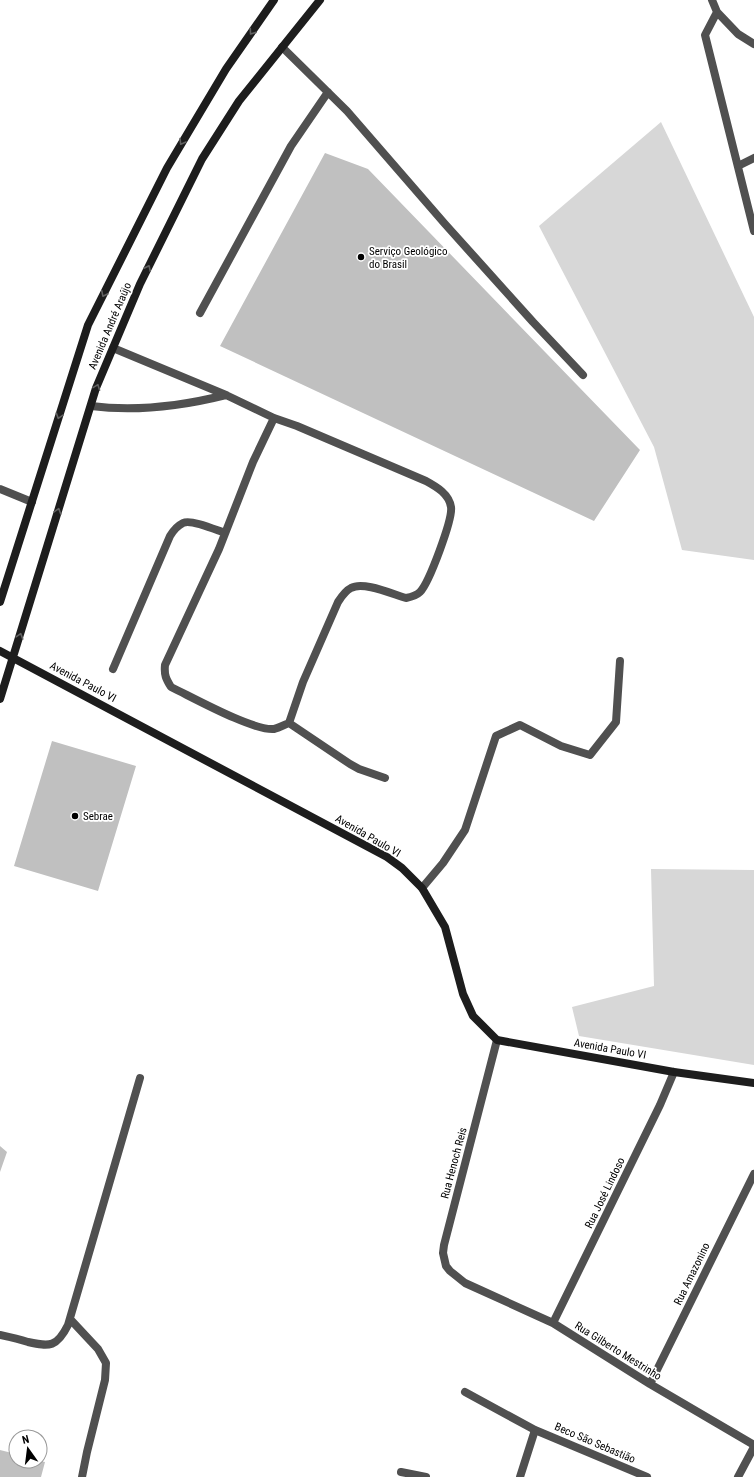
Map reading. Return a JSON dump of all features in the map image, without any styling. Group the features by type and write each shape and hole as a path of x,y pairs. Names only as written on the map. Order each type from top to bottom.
{"main road":[{"name":"Avenida André Araújo","path":"0,602 88,325 166,168 226,69 274,0"},
{"name":"Avenida André Araújo","path":"0,699 14,658 96,388 140,284 202,160 239,101 320,0"},
{"name":"Avenida Paulo VI","path":"0,652 14,658 387,857 402,868 422,888 445,927 463,994 473,1016 497,1040 674,1072 754,1083"}],"street":[{"path":"712,0 717,12 738,34 754,44"},
{"path":"717,12 705,35 754,231"},
{"path":"282,47 347,111 445,224 533,322 583,374"},
{"path":"200,313 291,146 328,92"},
{"path":"738,166 754,158"},
{"path":"113,348 274,418 297,426 426,481 439,488 451,505 452,512 445,535 428,577 419,592 413,597 406,598 358,585 345,592 338,602 303,682 289,723 279,727 267,728 242,721 171,687 165,678 165,665 225,533 253,462 274,418"},
{"path":"91,406 112,409 167,407 226,396"},
{"path":"0,489 32,502"},
{"path":"113,669 170,536 175,529 188,522 225,533"},
{"path":"422,888 465,830 496,736 520,725 561,746 590,755 616,722 620,660"},
{"path":"289,723 350,764 359,769 385,778"},
{"name":"Rua Henoch Reis","path":"465,1283 446,1266 443,1253 444,1245 497,1040"},
{"name":"Rua José Lindoso","path":"553,1323 660,1106 674,1072"},
{"path":"0,1335 43,1346 54,1343 62,1336 70,1319 140,1078"},
{"name":"Rua Amazonino","path":"650,1384 754,1174"},
{"name":"Rua Gilberto Mestrinho","path":"465,1283 553,1323 650,1384 754,1446"},
{"path":"70,1319 98,1349 106,1363 105,1380 82,1477"},
{"name":"Beco São Sebastião","path":"465,1392 535,1430 647,1477"},
{"path":"520,1477 535,1430"},
{"path":"738,1477 754,1446"},
{"path":"401,1472 426,1477"}],"shaded area":[{"path":"661,122 754,317 754,560 682,550 654,447 539,226"},
{"path":"651,869 754,870 754,1065 579,1036 572,1007 654,986"}],"building":[{"name":"Serviço Geológico do Brasil","path":"325,153 368,169 640,450 594,521 220,346"},
{"path":"52,741 136,766 98,891 14,866"},
{"path":"0,1146 7,1152 0,1172"},
{"path":"0,1450 8,1452 8,1469 43,1469 41,1477 0,1477"}],"place":[{"name":"Serviço Geológico do Brasil","path":"361,257"},
{"name":"Sebrae","path":"75,816"}]}
